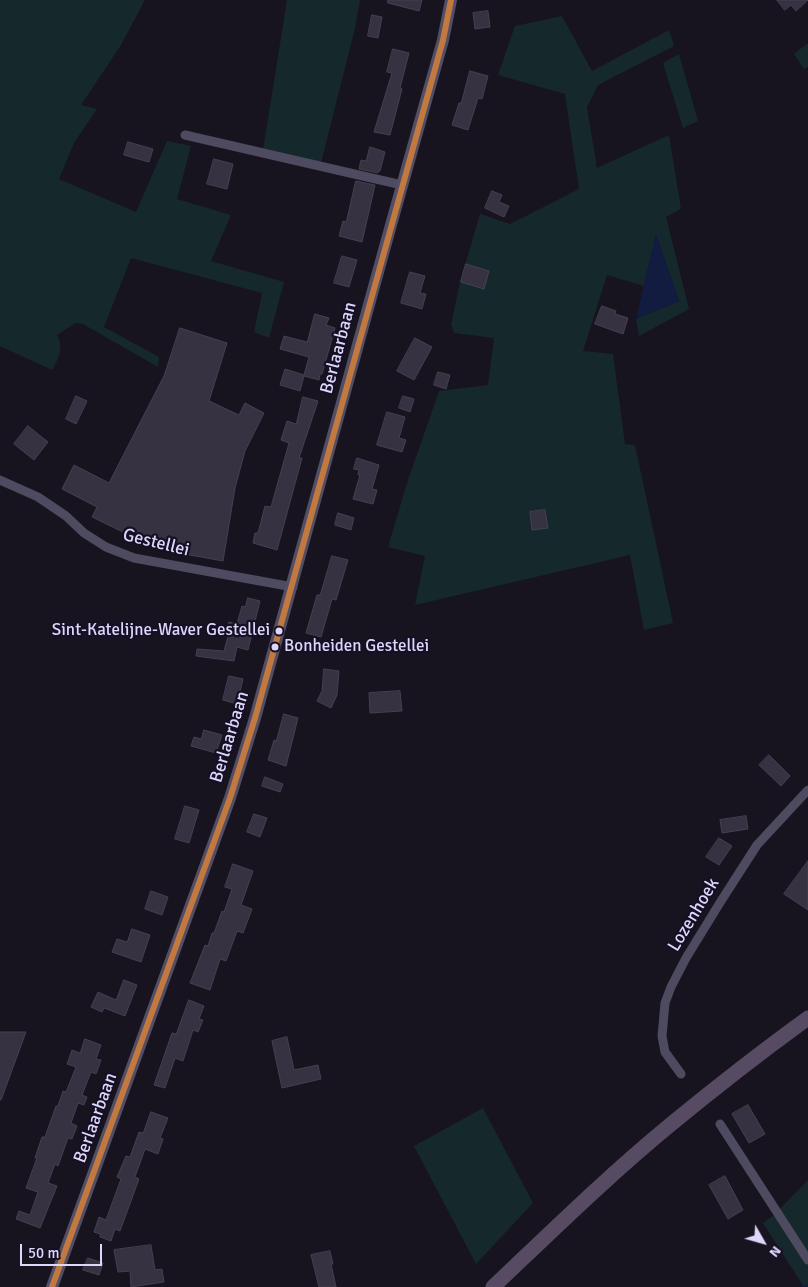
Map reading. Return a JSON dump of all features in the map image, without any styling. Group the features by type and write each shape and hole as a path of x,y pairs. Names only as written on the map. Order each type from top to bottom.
{"main road":[{"path":"492,1287 588,1196 669,1126 744,1065 808,1018"}],"street":[{"name":"Berlaarbaan","path":"52,1287 230,798 255,718 443,40 451,0"},
{"path":"185,135 402,185"},
{"name":"Gestellei","path":"0,480 38,497 106,547 134,558 292,587"},
{"name":"Lozenhoek","path":"681,1074 665,1052 662,1036 665,1003 671,987 686,958 758,845 808,790"},
{"path":"720,1124 808,1260"}],"green space":[{"path":"0,0 145,0 121,45 81,105 97,109 74,143 59,179 136,212 167,141 191,146 177,199 231,215 211,261 284,282 269,338 254,332 262,293 131,258 104,327 159,357 158,367 83,324 75,323 57,335 60,353 52,370 0,346"},
{"path":"287,0 360,0 355,28 321,163 263,150"},
{"path":"562,16 592,71 669,30 674,46 598,85 587,107 597,168 669,135 681,209 666,217 689,309 639,336 636,319 679,301 656,235 644,286 607,275 583,351 613,354 625,444 635,445 673,623 644,630 630,555 415,605 425,556 388,547 407,483 439,391 488,385 494,338 454,333 451,324 460,282 480,214 510,224 579,189 565,94 498,75 515,26"},
{"path":"808,43 808,67 804,69 794,54"},
{"path":"679,54 698,121 683,128 663,63"},
{"path":"483,1108 533,1203 476,1264 414,1146"},
{"path":"808,1180 808,1287 804,1287 763,1223 774,1215"}],"water":[{"path":"656,234 679,301 636,319"}],"building":[{"path":"388,0 422,0 419,11 388,3"},
{"path":"777,0 808,0 796,11 791,5 785,10"},
{"path":"488,11 490,27 475,29 473,13"},
{"path":"372,15 382,17 378,38 368,36"},
{"path":"393,49 409,53 390,135 374,132 392,73 387,72"},
{"path":"470,71 488,76 482,99 478,98 468,130 452,125 459,103 461,103"},
{"path":"128,142 153,149 149,162 124,155"},
{"path":"370,147 385,152 378,173 359,169 361,160 366,161"},
{"path":"214,159 233,164 227,189 207,184"},
{"path":"356,181 375,185 362,242 339,236 343,221 346,222"},
{"path":"492,191 502,195 499,202 509,206 504,217 485,208"},
{"path":"342,256 357,260 349,287 334,283"},
{"path":"466,264 489,271 484,289 461,282"},
{"path":"410,272 425,276 420,293 426,294 422,309 401,303"},
{"path":"602,306 616,311 615,314 628,318 623,334 595,324"},
{"path":"315,314 329,318 326,325 335,328 322,374 320,374 319,380 304,376 300,391 280,385 285,369 304,375 309,357 280,349 284,336 307,342"},
{"path":"180,328 227,343 209,401 239,415 245,403 264,413 245,451 235,488 223,561 162,550 163,548 129,530 127,534 92,517 97,507 62,489 74,465 109,483 164,376"},
{"path":"415,338 432,347 414,380 397,371"},
{"path":"438,372 450,375 446,389 434,385"},
{"path":"76,396 87,401 76,424 66,419"},
{"path":"403,396 414,399 410,412 399,408"},
{"path":"303,397 318,401 299,458 302,458 277,550 253,543 255,533 258,533 265,506 271,507 289,443 281,440 287,421 296,424"},
{"path":"387,412 405,417 399,438 406,440 402,452 377,445"},
{"path":"28,426 48,442 34,460 14,444"},
{"path":"357,458 379,465 372,489 377,490 373,504 353,499 360,475 358,475 359,470 354,469"},
{"path":"545,510 548,528 532,530 530,512"},
{"path":"338,513 354,518 351,530 335,525"},
{"path":"332,556 348,560 336,600 332,599 321,637 306,633 317,595 320,595"},
{"path":"248,598 260,601 248,650 237,647 234,661 196,656 197,649 224,651 229,633 226,632 229,622 237,624 242,606 245,607"},
{"path":"324,669 339,671 337,695 331,708 317,701 322,691"},
{"path":"229,676 243,679 237,704 223,700"},
{"path":"400,691 402,711 370,713 369,693"},
{"path":"284,714 298,718 286,766 268,760"},
{"path":"204,730 222,735 216,753 191,746 194,737 201,739"},
{"path":"769,755 790,776 781,786 759,765"},
{"path":"265,777 283,784 280,792 262,786"},
{"path":"185,806 199,810 189,843 175,839"},
{"path":"254,814 267,818 260,837 247,832"},
{"path":"746,816 748,829 722,833 720,820"},
{"path":"719,838 732,846 719,865 706,857"},
{"path":"808,861 808,910 784,894"},
{"path":"233,864 253,871 241,905 252,909 243,933 237,931 226,961 220,959 210,990 190,983 205,945 208,946 222,911 224,912 232,889 225,887"},
{"path":"151,891 168,897 162,915 145,909"},
{"path":"132,929 150,935 141,962 112,952 117,939 127,942"},
{"path":"124,980 137,985 125,1016 104,1008 102,1012 91,1007 98,992 116,1000"},
{"path":"189,1000 204,1006 199,1019 203,1020 198,1032 193,1030 183,1061 175,1058 165,1088 154,1085 172,1033 176,1034"},
{"path":"0,1032 26,1032 1,1100 0,1100"},
{"path":"287,1037 294,1070 318,1065 321,1079 282,1088 272,1041"},
{"path":"85,1039 101,1045 96,1059 101,1060 96,1074 91,1072 82,1095 87,1097 84,1105 78,1103 71,1123 77,1126 72,1139 68,1138 58,1166 55,1164 48,1183 57,1186 40,1228 16,1219 19,1211 30,1215 38,1192 26,1188 37,1158 35,1158 42,1137 45,1137 56,1106 58,1106 63,1091 66,1092 76,1067 67,1064 72,1050 80,1053"},
{"path":"748,1105 765,1134 749,1143 732,1114"},
{"path":"151,1112 168,1118 160,1138 163,1139 158,1154 145,1149 135,1177 139,1179 120,1231 115,1229 111,1241 100,1237 100,1234 94,1232 99,1217 106,1220 121,1179 117,1177 126,1156 130,1157 139,1132 143,1133"},
{"path":"725,1176 743,1210 728,1219 709,1185"},
{"path":"151,1245 155,1270 162,1269 164,1282 131,1287 130,1271 118,1272 114,1250"},
{"path":"330,1251 336,1287 319,1287 311,1255"},
{"path":"88,1258 103,1263 99,1275 83,1270"}],"waterway":[{"path":"803,1287 808,1287"}],"transit line":[{"path":"52,1287 230,798 255,718 443,40 451,0"}],"place":[{"name":"Sint-Katelijne-Waver Gestellei","path":"279,631"},
{"name":"Bonheiden Gestellei","path":"275,647"}]}
